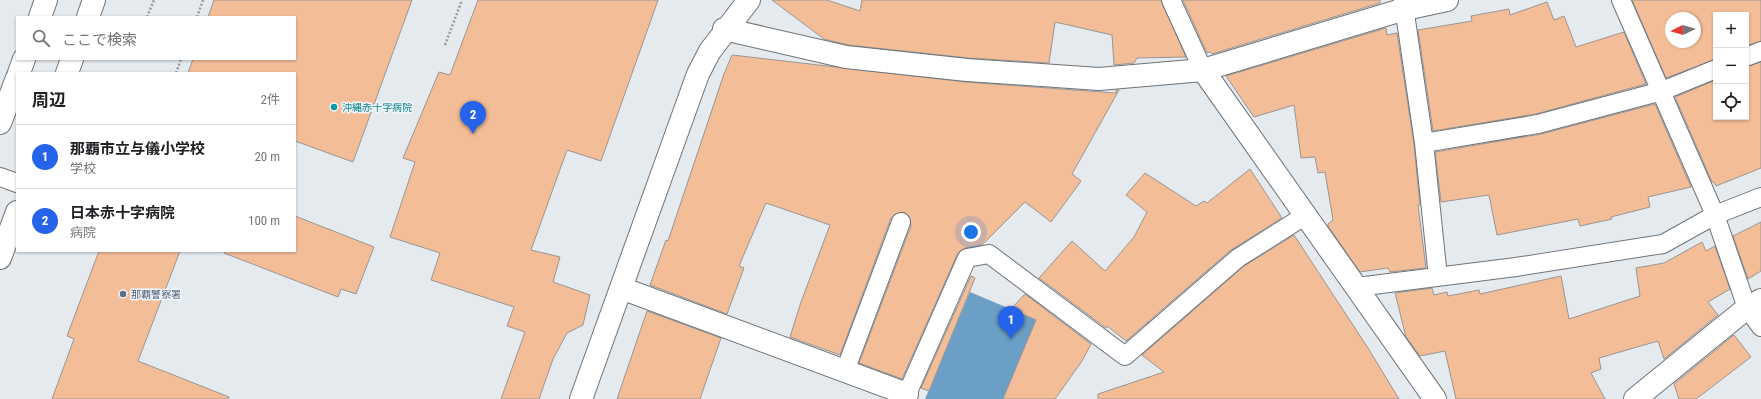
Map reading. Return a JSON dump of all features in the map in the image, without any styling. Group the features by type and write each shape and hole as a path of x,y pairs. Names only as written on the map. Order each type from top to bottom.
{"street":[{"path":"40,16 46,0"},
{"path":"88,16 94,0"},
{"path":"582,399 698,74 710,51 724,30 749,0"},
{"path":"724,30 846,57 967,70 1099,79 1203,70 1404,5 1447,0"},
{"path":"19,72 24,60"},
{"path":"67,72 72,60"},
{"path":"1203,70 1435,399"},
{"path":"0,123 16,81"},
{"path":"0,258 16,215"},
{"path":"621,288 907,394"},
{"path":"1635,399 1754,304"}],"lane":[{"path":"1171,0 1203,70"},
{"path":"1621,0 1754,304 1761,327"},
{"path":"1404,5 1424,143 1438,277"},
{"path":"1749,56 1761,51"},
{"path":"1424,143 1538,124 1662,91 1713,70"},
{"path":"0,177 16,183"},
{"path":"1357,288 1663,244 1715,215 1761,197"},
{"path":"907,394 966,258 989,254 1125,356 1238,258 1306,215"},
{"path":"845,371 901,222"}],"path":[{"path":"147,16 154,0"},
{"path":"197,16 203,0"},
{"path":"445,45 462,0"},
{"path":"176,72 181,60"}],"water":[{"path":"970,292 1036,320 1003,399 925,399"}],"building":[{"name":"沖縄赤十字病院","path":"214,0 412,0 353,162 296,141 296,72 188,72 193,60 296,60 296,16 208,16"},
{"path":"478,0 658,0 601,161 567,150 531,250 560,257 553,282 590,295 583,325 567,333 553,359 539,399 501,399 525,332 507,326 514,307 431,280 440,253 390,237 415,162 403,158 439,72 450,75"},
{"path":"772,0 827,0 860,11 862,0 1161,0 1186,57 1137,58 1134,63 1114,65 1112,35 1055,22 1049,63 968,58 848,45 824,39"},
{"path":"1183,0 1380,0 1380,3 1212,54 1210,52 1207,53"},
{"path":"1632,0 1761,0 1761,41 1749,45 1749,12 1713,12 1713,60 1666,78"},
{"path":"1547,2 1554,20 1564,16 1576,47 1624,32 1646,84 1536,114 1433,131 1418,30 1472,21 1471,16 1509,9 1510,15"},
{"path":"1386,28 1387,35 1397,33 1414,144 1420,205 1418,205 1426,268 1390,272 1388,268 1360,272 1328,226 1328,224 1333,220 1325,172 1318,173 1315,157 1301,158 1294,105 1254,117 1226,76"},
{"path":"732,55 966,82 1116,93 1116,90 1119,90 1072,174 1081,181 1051,222 1025,202 982,245 965,248 958,253 902,379 859,363 911,226 909,216 904,212 895,214 891,218 840,355 790,337 801,302 830,225 766,203 739,266 744,268 727,314 650,285 666,240 668,241 724,74"},
{"path":"1761,62 1761,168 1716,186 1714,182 1712,182 1675,97 1713,81 1713,120 1749,120 1749,66"},
{"path":"1655,104 1691,187 1648,197 1650,207 1611,217 1612,219 1580,226 1578,219 1497,235 1489,195 1441,202 1435,152 1541,134"},
{"path":"1250,169 1282,218 1231,250 1126,341 1107,326 1106,328 1039,278 1072,241 1105,271 1134,237 1147,212 1126,195 1145,173 1196,206 1204,201 1207,203"},
{"path":"296,216 374,247 356,294 341,289 338,297 224,253 296,252"},
{"path":"1761,222 1761,271 1748,279 1733,236"},
{"path":"1294,235 1368,348 1399,399 1098,399 1098,394 1164,372 1142,355 1244,266"},
{"path":"1702,242 1706,251 1715,246 1730,289 1708,302 1718,315 1664,359 1658,341 1599,358 1601,369 1591,373 1605,399 1456,399 1445,351 1420,356 1406,337 1395,293 1432,288 1434,295 1447,292 1448,296 1479,290 1480,294 1561,276 1569,319 1640,296 1636,268 1664,263"},
{"name":"那覇警察署","path":"99,252 180,252 138,361 229,397 229,399 52,399 74,339 67,336"},
{"path":"971,276 975,278 929,391 921,388"},
{"path":"1025,294 1091,344 1082,361 1055,399 1003,399 1036,320 1011,309"},
{"path":"647,311 721,338 700,399 617,399"},
{"path":"1734,335 1751,357 1696,399 1679,399 1674,384"}],"place":[{"name":"沖縄赤十字病院","path":"334,107"},
{"name":"日本赤十字病院","path":"473,134"},
{"name":"那覇警察署","path":"123,294"},
{"name":"那覇市立与儀小学校","path":"1011,339"}]}
